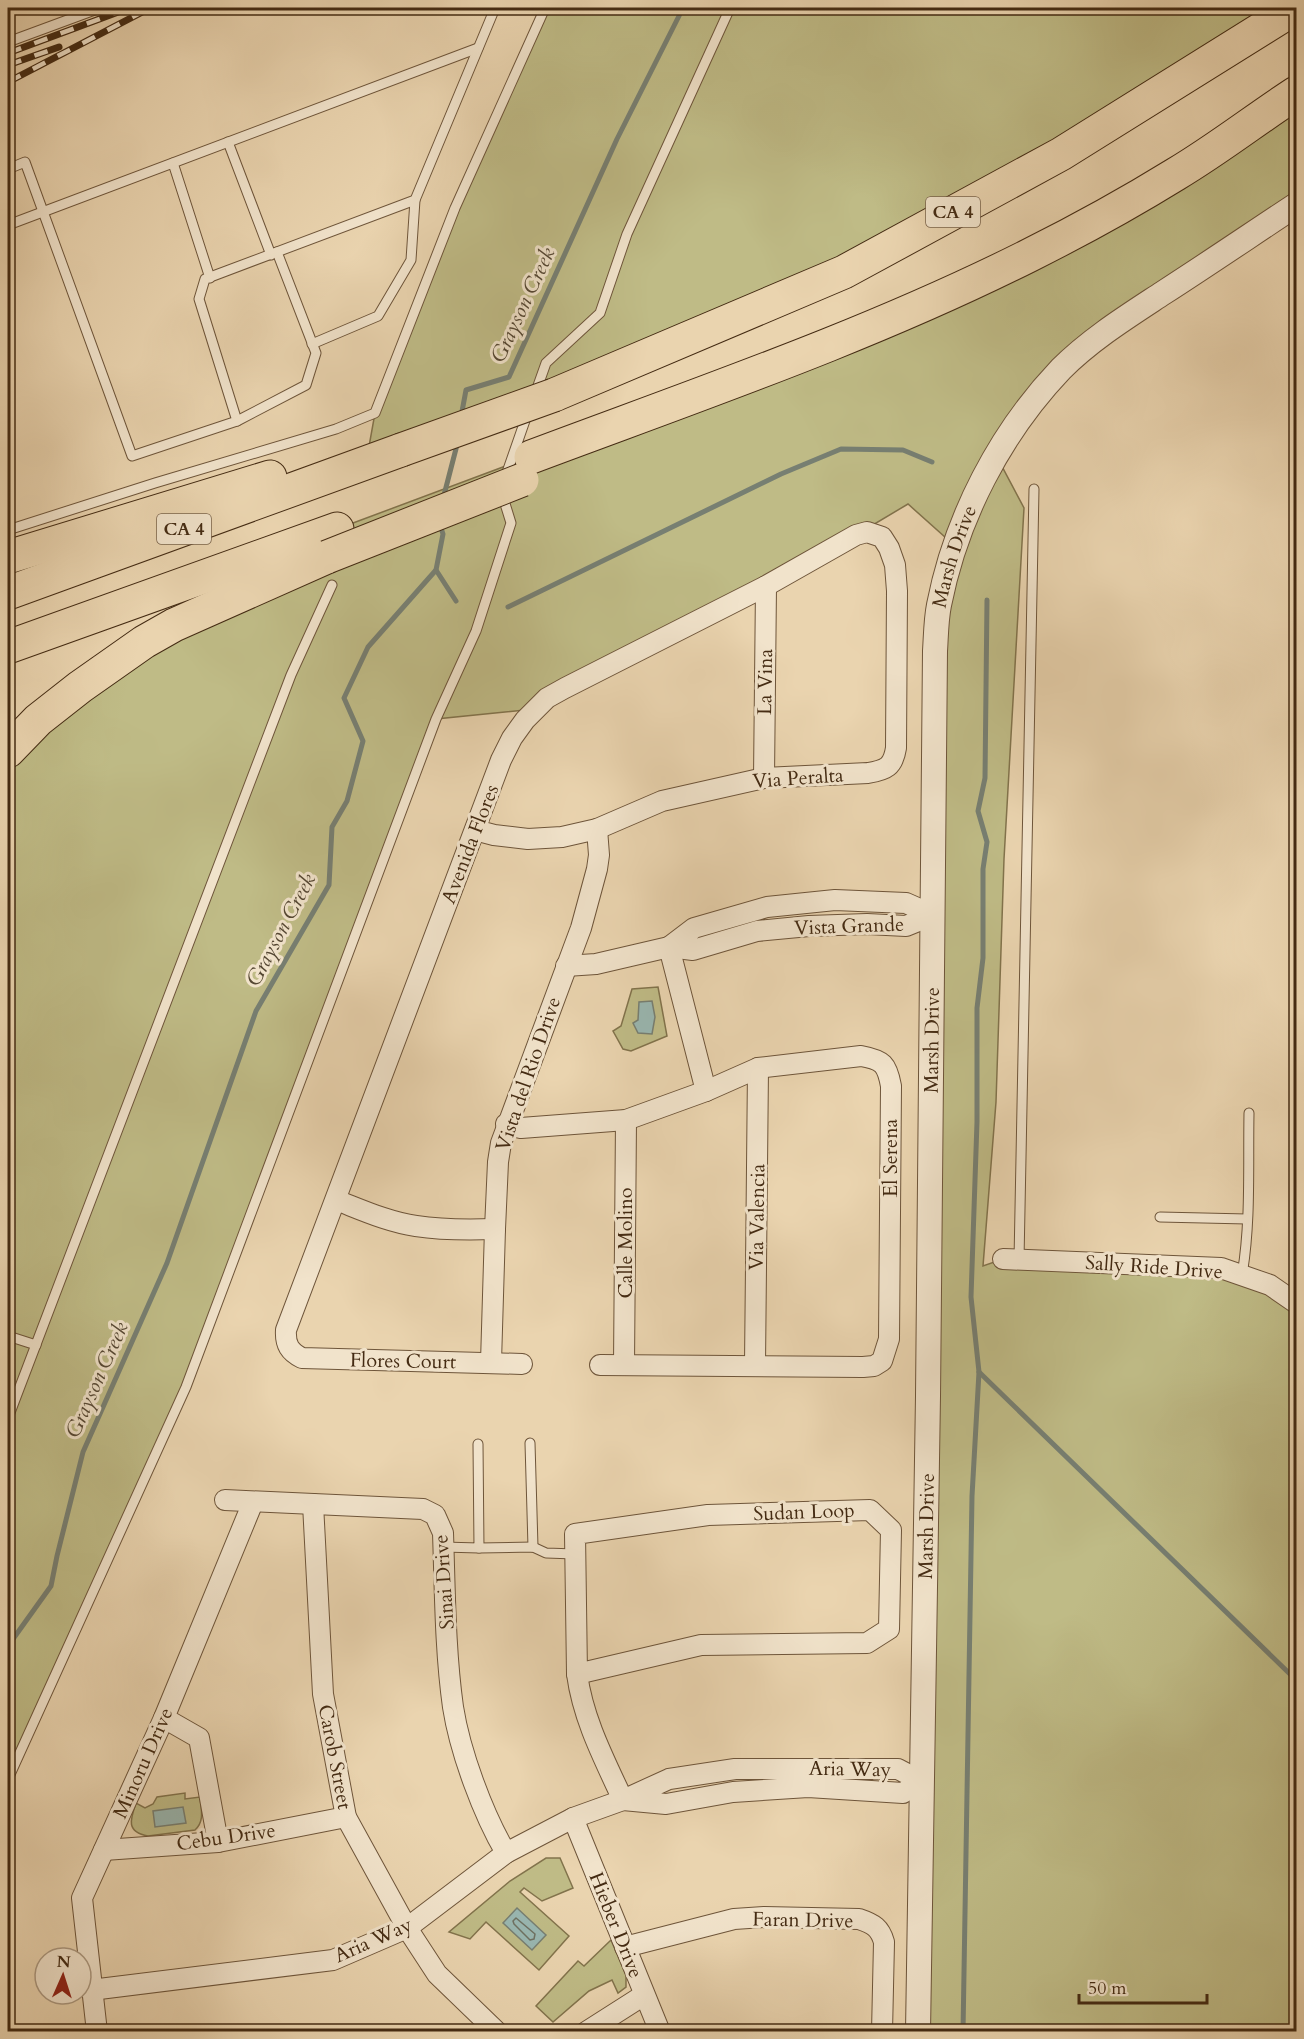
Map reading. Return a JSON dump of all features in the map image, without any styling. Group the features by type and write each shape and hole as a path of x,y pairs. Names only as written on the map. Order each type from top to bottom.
{"highway":[{"name":"CA 4","path":"8,593 363,459 401,450 554,395 844,272 1060,154 1295,8"},
{"name":"CA 4","path":"8,647 332,557 526,469 915,310 1087,226 1178,174 1296,93"},
{"path":"8,557 346,454 363,459"},
{"path":"8,751 47,713 144,642 174,625 332,557"}],"street":[{"name":"Marsh Drive","path":"918,2031 928,1396 935,651 939,606 955,545 972,501 996,455 1025,410 1062,368 1108,329 1296,205"},
{"name":"Avenida Flores","path":"288,1347 285,1340 286,1330 501,760 512,738 525,720 547,698 766,585 856,535 867,532 876,534"},
{"name":"Via Peralta","path":"475,830 528,839 562,837 597,829 662,801 764,777 880,771 888,767 894,759 897,591 895,565 890,548 882,537 876,534"},
{"name":"La Vina","path":"764,777 766,585"},
{"name":"Vista del Rio Drive","path":"491,1362 498,1162 506,1124 581,927 597,869 599,855 597,829"},
{"name":"Vista Grande","path":"566,966 596,964 669,947 694,928 767,907 835,900 906,903 933,915"},
{"path":"669,947 706,1091"},
{"name":"El Serena","path":"506,1124 521,1128 626,1120 706,1091 758,1068 861,1056 884,1064 888,1072 891,1086 889,1339 882,1361 874,1366 863,1367 600,1365"},
{"name":"Via Valencia","path":"755,1365 758,1068"},
{"name":"Calle Molino","path":"624,1365 626,1120"},
{"path":"336,1200 378,1216 414,1226 455,1230 495,1229"},
{"name":"Sally Ride Drive","path":"1011,1260 1221,1268 1270,1285 1296,1303"},
{"name":"Flores Court","path":"288,1347 292,1353 302,1359 522,1364"},
{"name":"Sinai Drive","path":"225,1500 423,1509 435,1515 440,1523 443,1547 453,1708 474,1779 495,1834 506,1853"},
{"name":"Minoru Drive","path":"87,1946 82,1898 164,1718 253,1502"},
{"name":"Carob Street","path":"313,1504 323,1694 346,1817 407,1928 437,1974 494,2031"},
{"name":"Sudan Loop","path":"577,1674 700,1645 867,1643 889,1629 891,1530 870,1510 708,1515 575,1534 577,1674 580,1696 597,1744 623,1800"},
{"path":"164,1718 199,1738 218,1842"},
{"name":"Aria Way","path":"93,1990 333,1960 407,1928 506,1853 573,1818 623,1800 669,1779 735,1768 898,1769 921,1781"},
{"name":"Cebu Drive","path":"104,1850 218,1842 346,1817"},
{"name":"Hieber Drive","path":"573,1818 660,2031"},
{"name":"Faran Drive","path":"625,1947 734,1919 764,1917 859,1919 873,1923 881,1931 884,1942 882,2031"},
{"path":"586,2031 644,1995"},
{"name":"Minoru Drive","path":"93,2004 97,2031"}],"lane":[{"path":"8,42 100,8"},
{"path":"312,344 378,316 411,260 415,200 495,8"},
{"path":"8,530 336,429 375,413 455,208 545,8"},
{"path":"8,1779 186,1387 436,719 476,631 511,523 501,489 546,363 600,313 627,234 730,8"},
{"path":"8,225 478,48"},
{"path":"8,169 25,162 132,456 237,421 306,385 316,353 228,142"},
{"path":"173,163 210,278"},
{"path":"237,421 200,299 205,279 415,200"},
{"path":"1011,1260 1034,489"},
{"path":"8,1418 291,675 332,557"},
{"path":"1242,1275 1247,1219 1248,1113"},
{"path":"1160,1217 1247,1219"},
{"path":"8,1336 36,1344"},
{"path":"530,1443 533,1547"},
{"path":"478,1444 478,1548"},
{"path":"443,1547 533,1547 546,1553 575,1554"}],"shaded area":[{"path":"545,8 1295,8 844,272 366,463 375,413 455,208"},
{"path":"1296,93 1296,205 1108,329 996,455 1024,508 1004,859 996,1102 983,1266 1003,1259 1221,1268 1296,1303 1296,2031 919,2031 935,651 955,546 908,504 856,535 535,709 436,719 186,1387 8,1779 8,751 337,529 840,341"},
{"path":"658,987 667,1036 631,1051 623,1049 613,1031 621,1026 632,989"},
{"path":"185,1793 185,1799 200,1797 201,1819 195,1830 148,1836 136,1832 133,1828 131,1820 136,1803 145,1808 153,1804 157,1797"},
{"path":"546,1858 560,1858 573,1888 542,1901 524,1888 520,1892 569,1936 539,1970 486,1922 470,1939 449,1932 510,1881"},
{"path":"611,1940 626,1975 626,1987 618,1993 612,1980 589,1991 553,2022 536,2006 578,1961 584,1966"}],"water":[{"path":"652,1001 655,1017 652,1034 638,1033 633,1023 638,1020 639,1002"},
{"path":"183,1807 186,1823 155,1827 153,1811"},
{"path":"517,1908 546,1935 532,1950 503,1923"}],"waterway":[{"name":"Grayson Creek","path":"461,417 466,390 509,377 617,139 683,8"},
{"name":"Grayson Creek","path":"443,499 458,441"},
{"path":"508,607 781,474 841,449 903,450 932,462"},
{"name":"Grayson Creek","path":"8,1646 51,1586 83,1452 167,1263 256,1011 329,885 332,827 347,801 363,741 344,698 368,647 436,570 443,534 440,525"},
{"path":"436,570 456,601"},
{"path":"963,2032 972,1496 979,1372 971,1297 977,1122 977,1008 983,958 983,869 987,842 978,811 985,778 987,600"},
{"path":"979,1372 1292,1676 1296,1716"}],"railway":[{"path":"8,53 129,8"},
{"path":"8,82 150,8"},
{"path":"8,65 59,47"}]}
